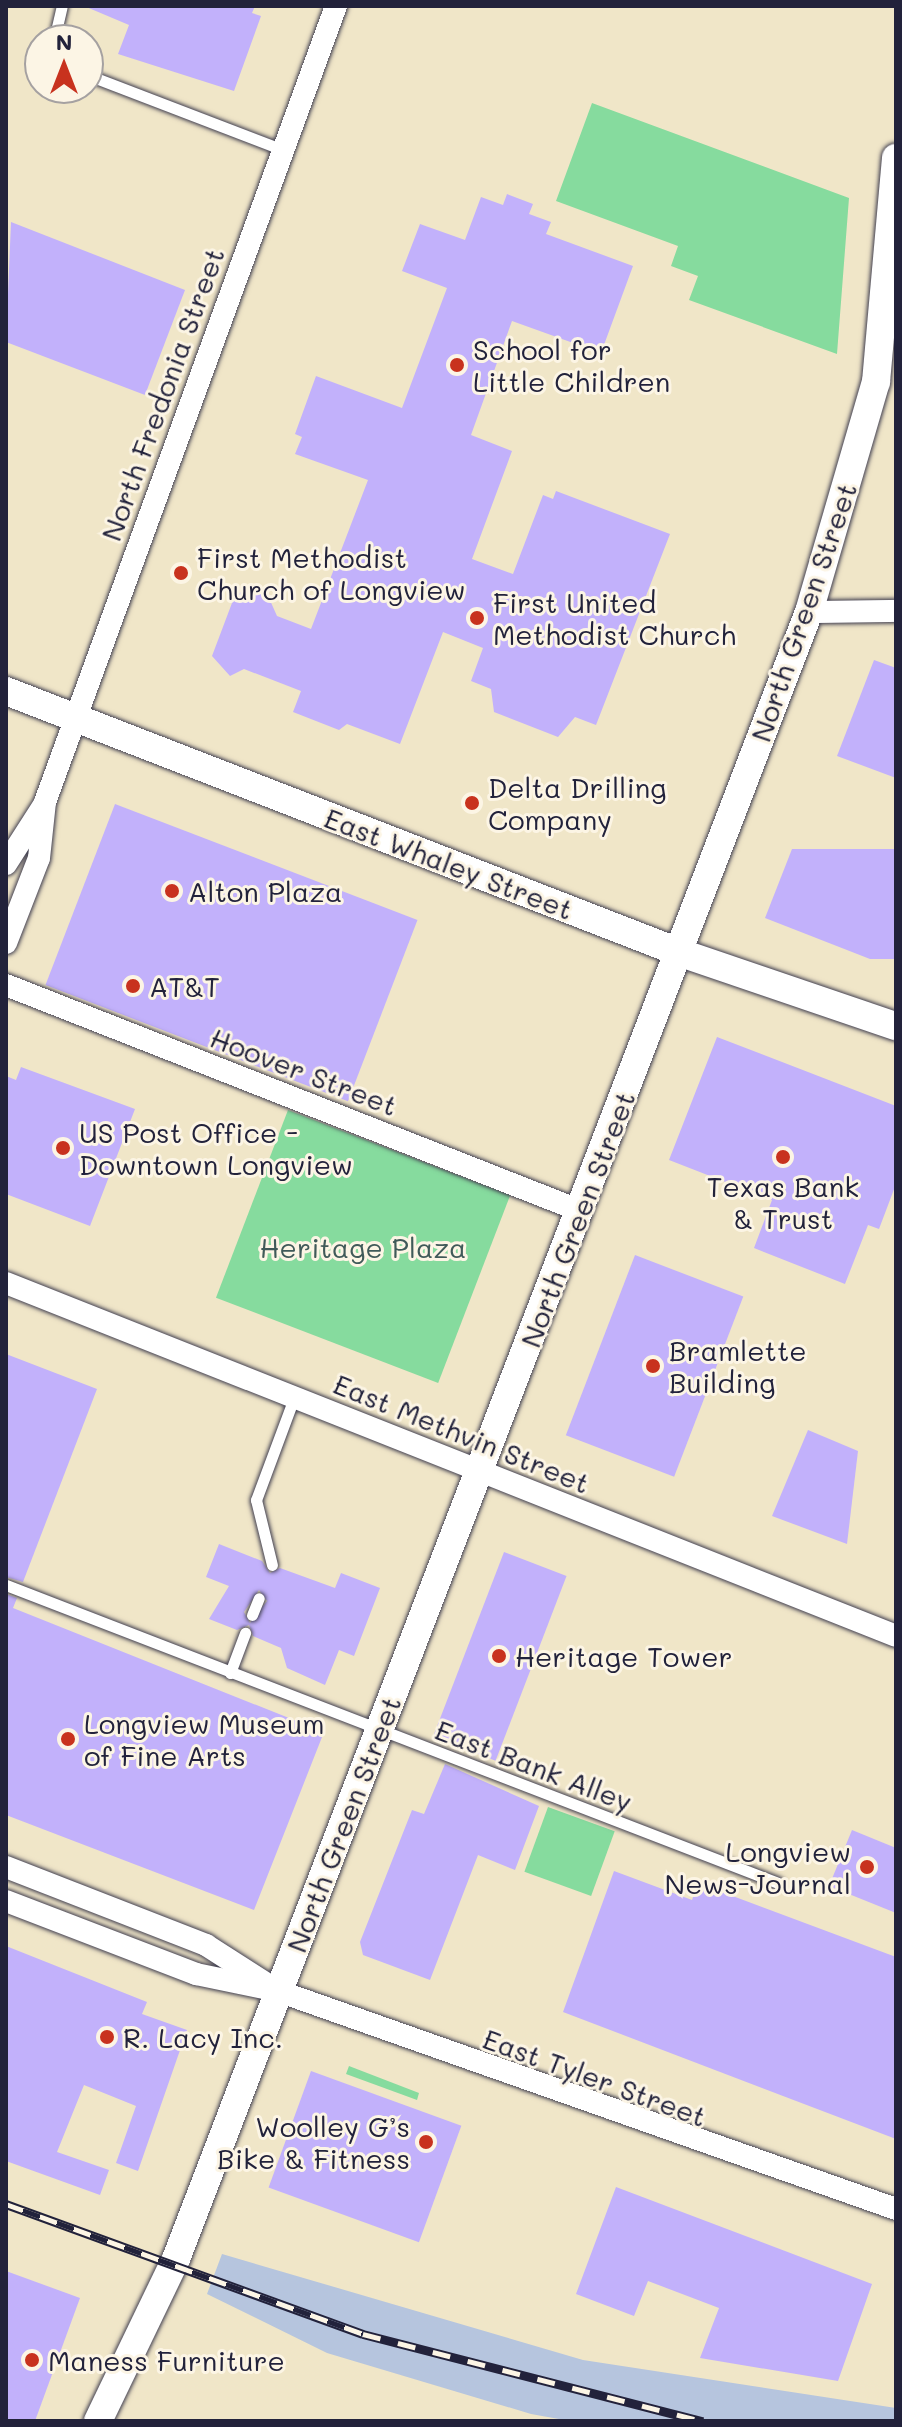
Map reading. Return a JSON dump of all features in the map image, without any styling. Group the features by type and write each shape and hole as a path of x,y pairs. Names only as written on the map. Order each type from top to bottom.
{"street":[{"name":"North Fredonia Street","path":"6,864 45,802 336,6"},
{"name":"North Green Street","path":"98,2421 176,2259 681,953 809,612 876,382 896,158"},
{"path":"809,612 896,611"},
{"name":"East Whaley Street","path":"6,691 681,953 896,1026"},
{"name":"North Fredonia Street","path":"6,943 39,858 45,802"},
{"name":"Hoover Street","path":"6,985 581,1211"},
{"name":"East Methvin Street","path":"6,1283 896,1636"},
{"name":"East Tyler Street","path":"6,1867 206,1945 278,1991"},
{"name":"East Tyler Street","path":"6,1901 196,1974 278,1991 896,2209"}],"lane":[{"path":"104,81 283,150"},
{"path":"272,1565 256,1500 294,1398"},
{"name":"East Bank Alley","path":"6,1585 778,1883"},
{"path":"252,1615 259,1598"},
{"path":"230,1673 245,1633"}],"shaded area":[{"path":"222,2254 583,2360 896,2408 896,2421 570,2421 531,2414 327,2353 207,2294"}],"green space":[{"path":"592,103 849,198 837,354 689,300 698,276 671,266 678,246 556,201"},
{"name":"Heritage Plaza","path":"288,1110 510,1195 438,1383 216,1298"},
{"path":"548,1807 615,1831 591,1896 524,1872"},
{"path":"349,2066 419,2093 417,2100 346,2074"}],"building":[{"path":"84,6 255,6 252,13 261,16 234,91 118,54 129,25"},
{"path":"507,194 533,204 529,214 551,222 546,234 633,266 601,353 512,321 471,435 512,451 472,559 513,574 543,495 553,499 556,491 670,534 596,725 575,717 558,737 494,712 491,689 471,681 483,648 443,632 400,744 347,724 339,730 293,712 301,691 244,669 230,676 212,656 235,595 254,586 265,589 277,616 311,629 368,480 295,454 302,437 295,434 316,376 402,408 447,288 402,271 420,224 465,240 481,197 503,205"},
{"path":"11,222 185,290 145,395 6,342"},
{"path":"874,660 896,668 896,778 837,756"},
{"name":"AT&T","path":"115,804 417,920 348,1101 45,985"},
{"path":"792,849 896,849 896,959 870,959 765,918"},
{"name":"Texas Bank & Trust","path":"717,1037 896,1106 896,1184 879,1229 868,1225 845,1284 754,1248 772,1200 669,1160"},
{"name":"US Post Office - Downtown Longview","path":"21,1067 135,1109 90,1226 6,1194 6,1076 16,1080"},
{"name":"Bramlette Building","path":"635,1255 743,1297 674,1477 566,1435"},
{"path":"6,1354 97,1389 23,1582 6,1577"},
{"path":"808,1430 858,1451 847,1544 772,1516"},
{"path":"219,1544 262,1561 270,1573 280,1568 335,1588 341,1573 380,1588 354,1656 339,1650 325,1685 287,1668 281,1648 253,1636 249,1625 237,1630 209,1619 229,1586 206,1577","holes":["259,1590 267,1601 250,1623 244,1612"]},
{"name":"Heritage Tower","path":"504,1552 567,1576 496,1761 433,1737"},
{"path":"6,1594 17,1598 13,1608 324,1732 254,1910 6,1815"},
{"path":"445,1764 539,1806 515,1870 478,1855 430,1980 363,1955 360,1942 412,1810 424,1814"},
{"name":"Longview News-Journal","path":"852,1830 896,1848 896,1913 829,1886"},
{"path":"614,1871 692,1900 698,1883 896,1957 896,2139 563,2012"},
{"path":"6,1946 147,2002 142,2014 187,2030 138,2171 116,2163 136,2106 84,2085 57,2152 109,2170 100,2195 6,2161"},
{"path":"311,2071 461,2126 419,2242 269,2188"},
{"path":"616,2187 872,2284 838,2381 700,2358 719,2308 648,2281 634,2316 576,2294"},
{"name":"Maness Furniture","path":"6,2271 80,2298 35,2421 6,2421"}],"railway":[{"path":"6,2204 363,2334 703,2421"}],"place":[{"name":"School for Little Children","path":"457,365"},
{"name":"First Methodist Church of Longview","path":"181,573"},
{"name":"First United Methodist Church","path":"477,618"},
{"name":"Delta Drilling Company","path":"472,803"},
{"name":"Alton Plaza","path":"172,891"},
{"name":"AT&T","path":"133,986"},
{"name":"US Post Office - Downtown Longview","path":"63,1148"},
{"name":"Texas Bank & Trust","path":"783,1157"},
{"name":"Bramlette Building","path":"653,1366"},
{"name":"Heritage Tower","path":"499,1656"},
{"name":"Longview Museum of Fine Arts","path":"68,1739"},
{"name":"Longview News-Journal","path":"867,1867"},
{"name":"R. Lacy Inc.","path":"107,2037"},
{"name":"Woolley G’s Bike & Fitness","path":"426,2142"},
{"name":"Maness Furniture","path":"32,2360"}]}
